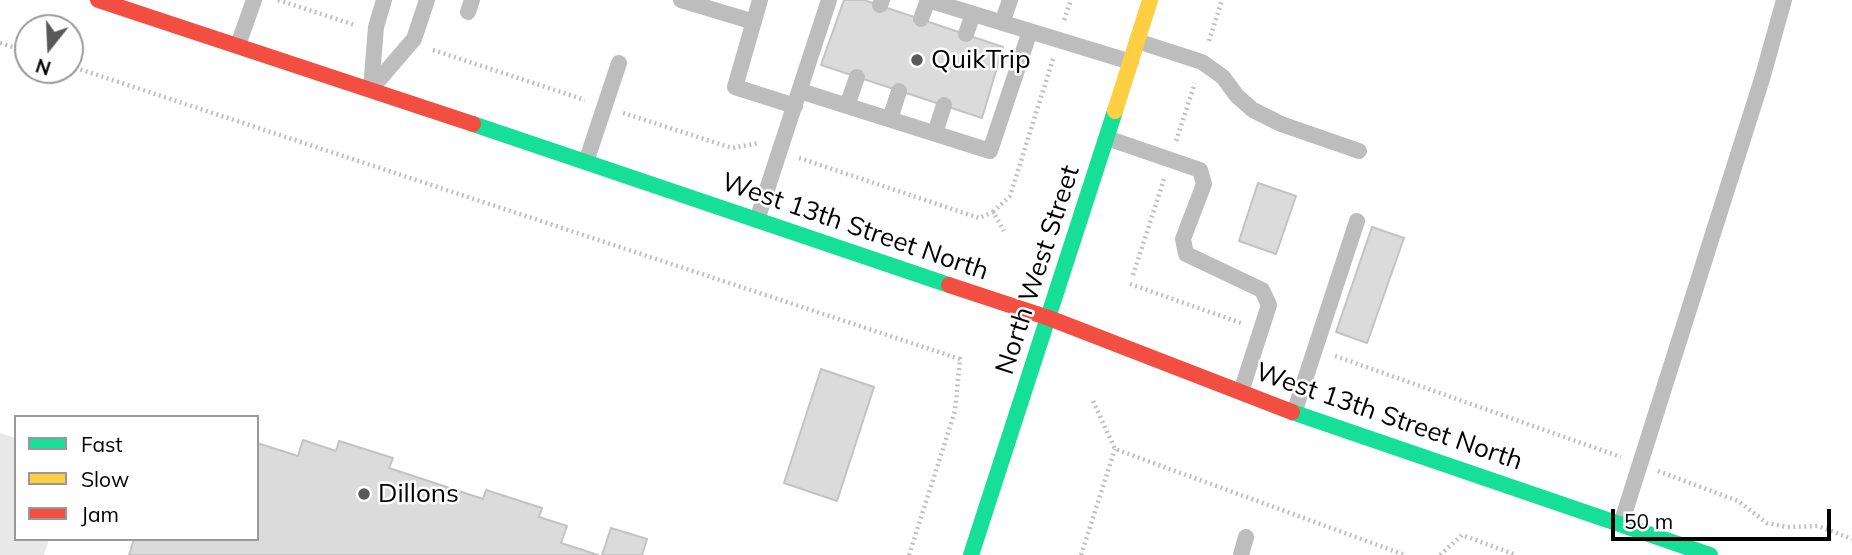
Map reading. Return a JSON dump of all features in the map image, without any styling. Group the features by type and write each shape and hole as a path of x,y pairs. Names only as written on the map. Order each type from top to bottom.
{"street":[{"name":"West 13th Street North","path":"98,0 371,89 1049,318 1294,413 1710,555"},
{"name":"North West Street","path":"971,555 1150,0"}],"lane":[{"path":"238,45 254,0"},
{"path":"371,89 376,32 384,0"},
{"path":"371,89 414,39 426,0"},
{"path":"681,0 754,22"},
{"path":"760,0 734,87 847,106 990,151 1030,31"},
{"path":"757,220 830,0"},
{"path":"921,19 928,0 1131,62"},
{"path":"1002,23 1010,0"},
{"path":"1621,524 1762,79 1784,0"},
{"path":"965,34 972,14"},
{"path":"1137,41 1202,62 1223,77 1237,96 1253,110 1281,124 1359,151"},
{"path":"586,162 619,64"},
{"path":"847,106 857,77"},
{"path":"890,119 899,91"},
{"path":"935,133 944,105"},
{"path":"1107,138 1200,170 1204,184 1183,239 1186,254 1262,290 1269,305 1241,393"},
{"path":"1294,413 1357,221"},
{"path":"1241,555 1246,537"}],"path":[{"path":"278,0 376,32"},
{"path":"410,43 732,148 763,143 799,158 979,218 993,212 1010,196 1070,0"},
{"path":"84,71 960,359 955,411 909,555"},
{"path":"993,212 1004,231"},
{"path":"1130,284 1261,330"},
{"path":"1315,349 1738,501 1767,523 1787,527 1818,526 1852,539"},
{"path":"1081,555 1115,449 1093,401"},
{"path":"1115,449 1405,555"},
{"path":"1440,555 1462,535 1516,555"}],"shaded area":[{"path":"0,433 14,437 14,541 48,541 44,555 0,555"}],"building":[{"path":"844,0 864,0 1003,47 982,118 821,65"},
{"path":"1258,183 1296,196 1276,254 1239,241"},
{"path":"1372,227 1404,238 1367,343 1336,332"},
{"path":"821,369 874,387 837,501 784,483"},
{"name":"Dillons","path":"303,440 336,451 339,441 393,458 389,468 483,499 486,490 542,508 539,517 567,526 561,543 598,555 129,555 133,541 259,541 259,444 298,456"},
{"path":"611,528 647,539 642,555 602,555"}],"traffic: fast":[{"path":"971,555 1115,111"},
{"path":"473,124 949,285"},
{"path":"1292,412 1710,555"}],"traffic: slow":[{"path":"1115,111 1150,0"}],"traffic: jam":[{"path":"98,0 473,124"},
{"path":"949,285 1049,318 1292,412"}],"place":[{"name":"QuikTrip","path":"917,60"},
{"name":"Dillons","path":"364,494"}]}
